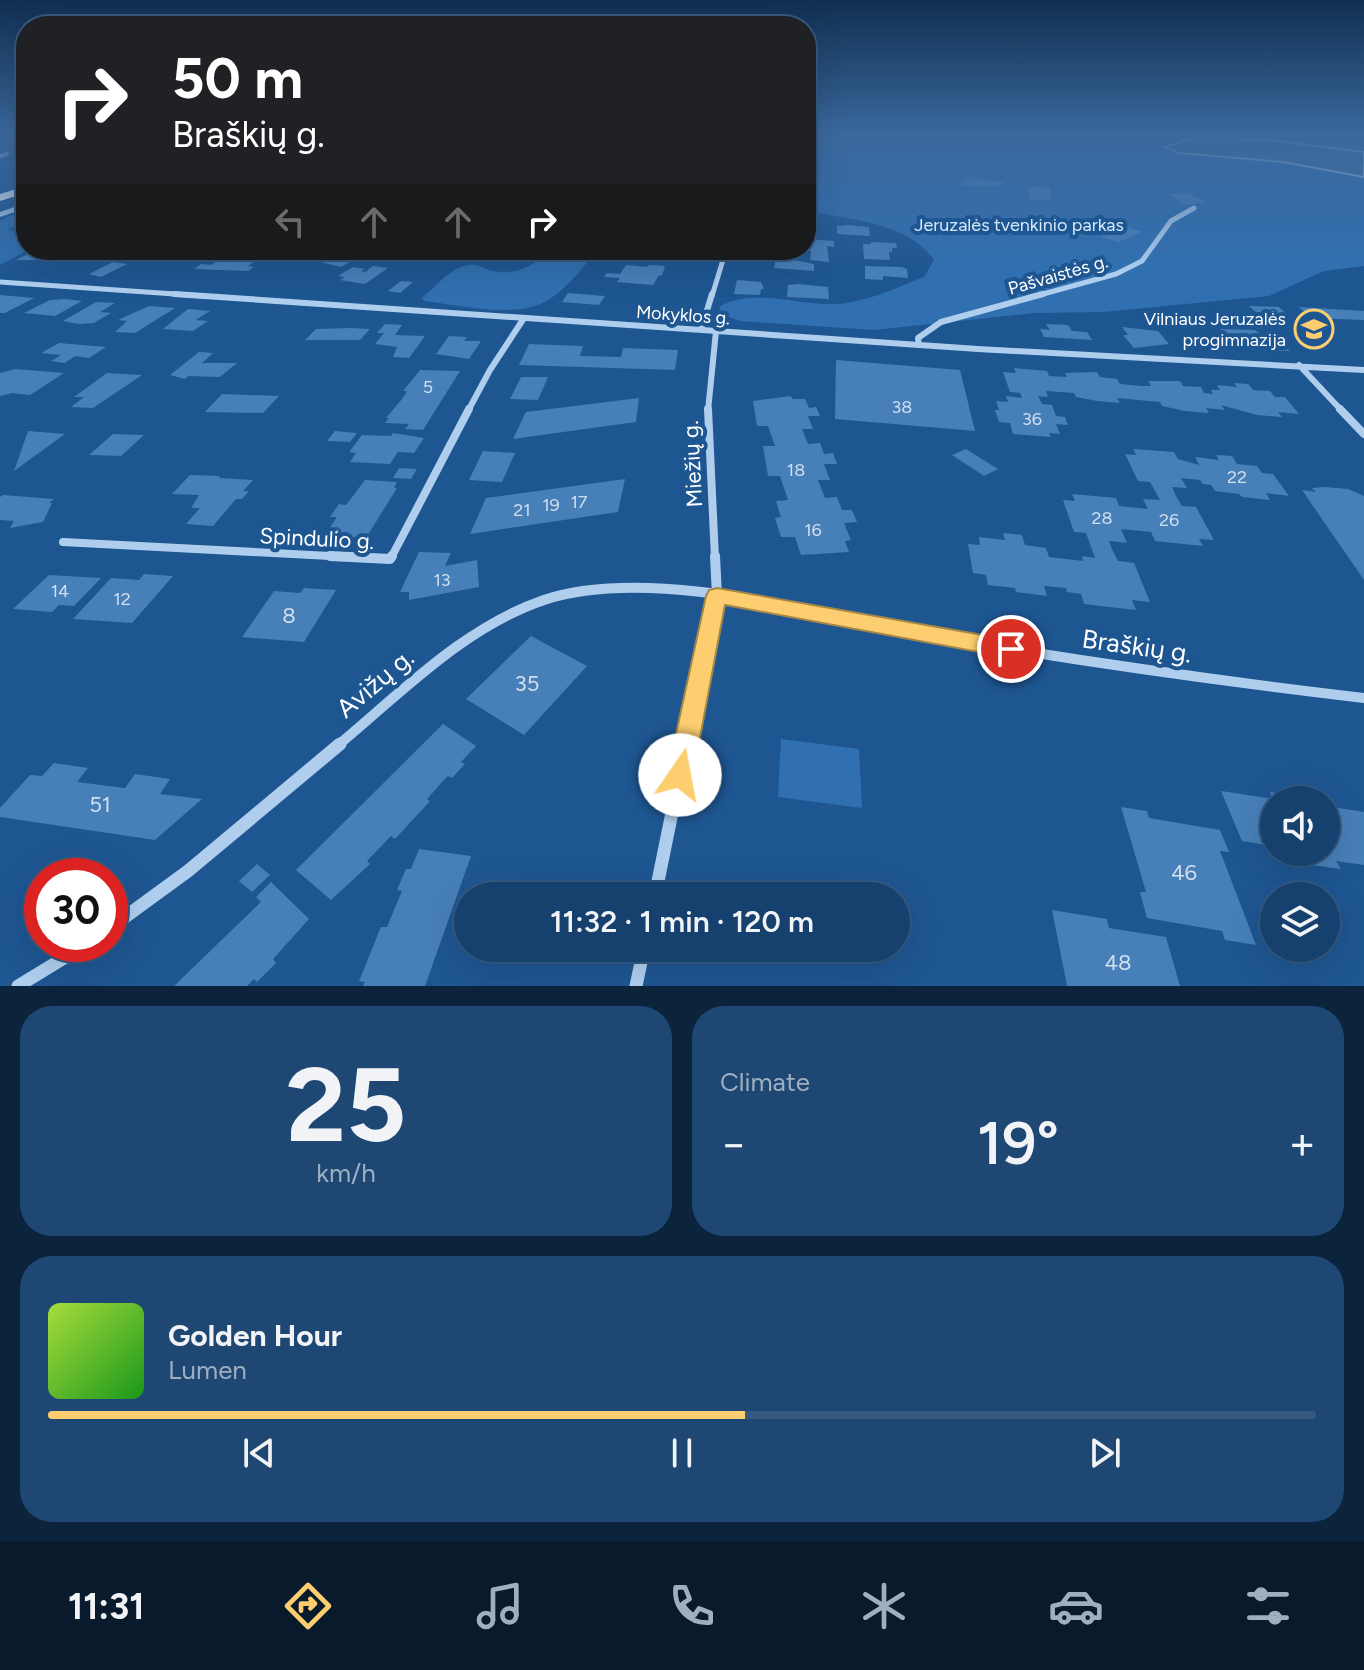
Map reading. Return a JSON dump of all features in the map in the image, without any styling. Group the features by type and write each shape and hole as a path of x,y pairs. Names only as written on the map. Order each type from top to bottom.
{"street":[{"name":"Pašvaistės g.","path":"919,345 918,338 941,322 1116,274 1142,261 1171,221 1194,208"},
{"path":"701,330 723,260"},
{"name":"Mokyklos g.","path":"0,282 919,345 1364,370"},
{"name":"Spindulio g.","path":"63,542 390,559 490,370 524,318"},
{"name":"Miežių g.","path":"658,882 717,596 707,417 716,331"},
{"path":"1299,365 1364,434"},
{"name":"Avižų g.","path":"128,915 188,871 457,646 497,619 538,600 576,592 616,588 682,590 717,596"},
{"name":"Braškių g.","path":"717,596 1040,654 1364,698"},
{"path":"18,986 57,962"},
{"path":"636,986 641,962"}],"green space":[{"name":"Jeruzalės tvenkinio parkas","path":"816,181 1364,181 1364,266 1324,271 1269,296 1103,312 1034,313 874,330 740,321 723,315 719,307 749,298 847,303 924,277 934,260 923,248 896,231 864,221 816,212"},
{"path":"16,214 16,226 7,230 16,231 16,256 0,265 0,221"},
{"path":"538,260 589,260 554,296 541,304 525,308 491,310 424,301 422,298 449,273 462,267 475,265 510,272"},
{"path":"781,739 859,749 862,808 778,797"}],"building":[{"path":"963,181 1006,182 994,187 960,185"},
{"path":"1028,186 1050,188 1052,201 1029,199"},
{"path":"1186,193 1205,202 1188,205 1168,194"},
{"path":"837,226 869,227 870,236 837,234"},
{"path":"1125,227 1143,232 1118,242 1095,232"},
{"path":"816,240 834,241 834,247 827,246 829,262 810,260 816,260"},
{"path":"896,243 897,248 889,252 890,260 864,259 863,244"},
{"path":"219,260 256,260 248,266 254,267 248,271 194,269 201,264 211,265"},
{"path":"319,260 353,260 341,267"},
{"path":"776,260 814,264 814,271 774,268"},
{"path":"113,262 127,264 101,277 89,274"},
{"path":"626,265 665,266 662,276 659,275 653,285 617,282 620,278 604,277 607,273 620,274"},
{"path":"373,266 388,268 365,284 340,280 345,277 338,276 353,267 365,269 361,271 365,272"},
{"path":"865,266 902,267 907,269 908,278 883,276 883,280 865,279"},
{"path":"737,280 761,282 764,289 761,289 760,295 734,294"},
{"path":"401,281 413,282 400,293 388,291"},
{"path":"788,285 828,287 829,299 787,297"},
{"path":"568,293 605,296 599,305 562,302"},
{"path":"0,295 34,298 0,313"},
{"path":"50,300 82,301 55,316 24,313"},
{"path":"96,302 115,303 100,312 111,313 94,323 63,321"},
{"path":"149,306 175,308 135,333 115,332 127,321 118,320"},
{"path":"1249,306 1279,307 1286,314 1257,313"},
{"path":"1299,307 1364,311 1364,320 1311,318"},
{"path":"188,309 210,311 196,320 208,321 193,331 163,329"},
{"path":"385,324 402,325 395,335 425,336 409,358 393,357 397,347 375,344 384,333 377,333"},
{"path":"1046,324 1068,325 1072,331 1087,332 1092,340 1044,337 1040,329 1050,330"},
{"path":"1122,327 1158,331 1169,344 1134,348 1123,335 1128,335"},
{"path":"316,329 370,329 360,340 305,340"},
{"path":"1220,329 1255,330 1266,339 1276,339 1290,351 1232,349 1219,337 1230,338"},
{"path":"449,336 467,337 464,341 481,341 469,359 436,354"},
{"path":"59,343 106,347 89,358 75,356 65,363 51,361 61,355 41,353"},
{"path":"529,344 583,346 580,356 621,357 623,348 678,350 675,370 519,365"},
{"path":"199,352 213,353 202,363 237,363 220,377 188,376 185,379 170,375"},
{"path":"836,360 960,370 975,431 835,419"},
{"path":"1014,368 1047,371 1049,376 1067,377 1065,373 1097,372 1100,377 1117,379 1120,384 1142,386 1151,386 1148,381 1180,381 1183,386 1201,387 1204,393 1213,394 1211,390 1220,390 1217,385 1237,387 1234,383 1248,384 1253,390 1270,391 1275,397 1285,397 1299,414 1278,412 1282,417 1257,415 1221,405 1225,410 1206,408 1209,413 1185,411 1162,406 1160,402 1117,398 1120,403 1097,401 1076,397 1074,393 1046,391 1048,397 1038,396 1042,404 1052,405 1056,416 1065,417 1068,425 1056,424 1060,434 1049,433 1051,437 1013,434 1010,423 999,422 995,410 999,410 996,401 1008,402 1006,396 1022,398 1020,393 1010,392 1003,372 1016,373"},
{"path":"15,369 64,373 30,395 12,393 0,396 0,373"},
{"path":"420,370 460,371 423,430 405,429 409,424 385,423 407,391 403,391"},
{"path":"107,373 142,375 93,408 71,407 84,397 74,397"},
{"path":"521,377 548,377 538,400 510,399"},
{"path":"222,394 279,396 263,413 205,412"},
{"path":"791,396 792,399 805,399 809,408 816,407 820,416 808,416 813,429 802,429 808,444 820,443 824,454 833,453 837,464 824,464 830,480 818,480 825,498 837,497 842,510 852,510 857,522 844,523 851,540 845,541 849,552 801,555 795,537 781,537 775,518 781,517 776,501 788,500 780,476 768,476 763,446 775,446 768,426 757,426 753,401"},
{"path":"639,398 636,422 513,439 526,412"},
{"path":"28,431 65,434 14,471"},
{"path":"335,431 357,433 350,442 327,441"},
{"path":"393,433 424,438 414,453 398,452 390,464 350,462 356,453 349,452 362,435 391,436"},
{"path":"113,434 144,435 121,456 89,455"},
{"path":"966,449 998,469 984,476 952,455"},
{"path":"1133,449 1174,452 1178,459 1199,465 1195,457 1219,460 1216,455 1232,456 1237,464 1257,466 1262,473 1273,474 1289,496 1266,493 1270,500 1242,497 1215,491 1211,485 1203,484 1200,480 1181,478 1187,488 1172,487 1176,496 1182,506 1196,507 1214,540 1199,539 1203,546 1155,541 1151,532 1121,529 1127,543 1109,541 1112,549 1118,561 1134,563 1150,602 1132,600 1136,610 1084,604 1081,594 1067,592 1066,588 1044,586 1047,596 1016,592 1015,588 988,585 986,575 973,573 968,544 980,545 979,537 1005,540 1003,533 1022,535 1025,545 1046,548 1049,557 1083,561 1082,556 1095,558 1086,533 1074,532 1063,500 1075,501 1072,494 1116,498 1119,506 1148,509 1143,499 1160,500 1150,482 1138,481 1125,454 1136,455"},
{"path":"483,451 515,453 502,482 469,480"},
{"path":"399,468 417,469 411,479 393,478"},
{"path":"190,475 253,480 243,491 249,491 242,499 236,499 213,526 186,524 200,508 191,508 199,495 172,494"},
{"path":"625,479 618,512 470,534 486,498"},
{"path":"365,480 397,482 394,488 397,488 366,538 325,535 337,517 330,517 339,504 346,505"},
{"path":"1312,488 1348,489 1364,496 1364,580 1302,490 1316,492"},
{"path":"0,497 54,499 49,503 52,503 43,522 10,528 14,521 0,520"},
{"path":"419,552 451,553 445,566 477,560 479,587 409,600 409,592 400,592"},
{"path":"144,574 173,576 132,623 73,619 111,578 139,580"},
{"path":"49,575 101,578 74,606 59,605 52,612 13,609"},
{"path":"304,588 336,590 304,642 242,637 274,591 300,593"},
{"path":"531,636 587,666 524,735 466,699"},
{"path":"443,724 476,746 461,762 465,764 452,778 448,776 444,780 427,799 430,801 395,839 391,836 367,861 370,864 331,900 296,870"},
{"path":"54,763 88,768 77,782 125,788 135,774 170,779 160,794 202,799 155,840 0,817 0,808 30,775 42,776"},
{"path":"1221,791 1260,797 1260,844 1242,841"},
{"path":"1121,807 1147,811 1149,818 1220,830 1229,852 1220,851 1256,945 1225,940 1222,931 1147,918 1140,892 1146,892"},
{"path":"1340,808 1364,812 1364,865 1340,862"},
{"path":"419,849 471,856 462,882 454,882 454,904 425,986 363,986 365,982 359,981 381,927 387,927 402,891 397,890 406,869 411,869"},
{"path":"257,864 270,875 252,892 239,881"},
{"path":"271,882 309,919 273,959 276,963 257,982 254,979 247,986 174,986 261,902 256,897"},
{"path":"1052,910 1107,919 1109,928 1166,937 1180,986 1067,986"}],"place":[{"name":"Vilniaus Jeruzalės progimnazija","path":"1314,329"}],"route":[{"path":"680,775 717,596 1011,649"}]}
